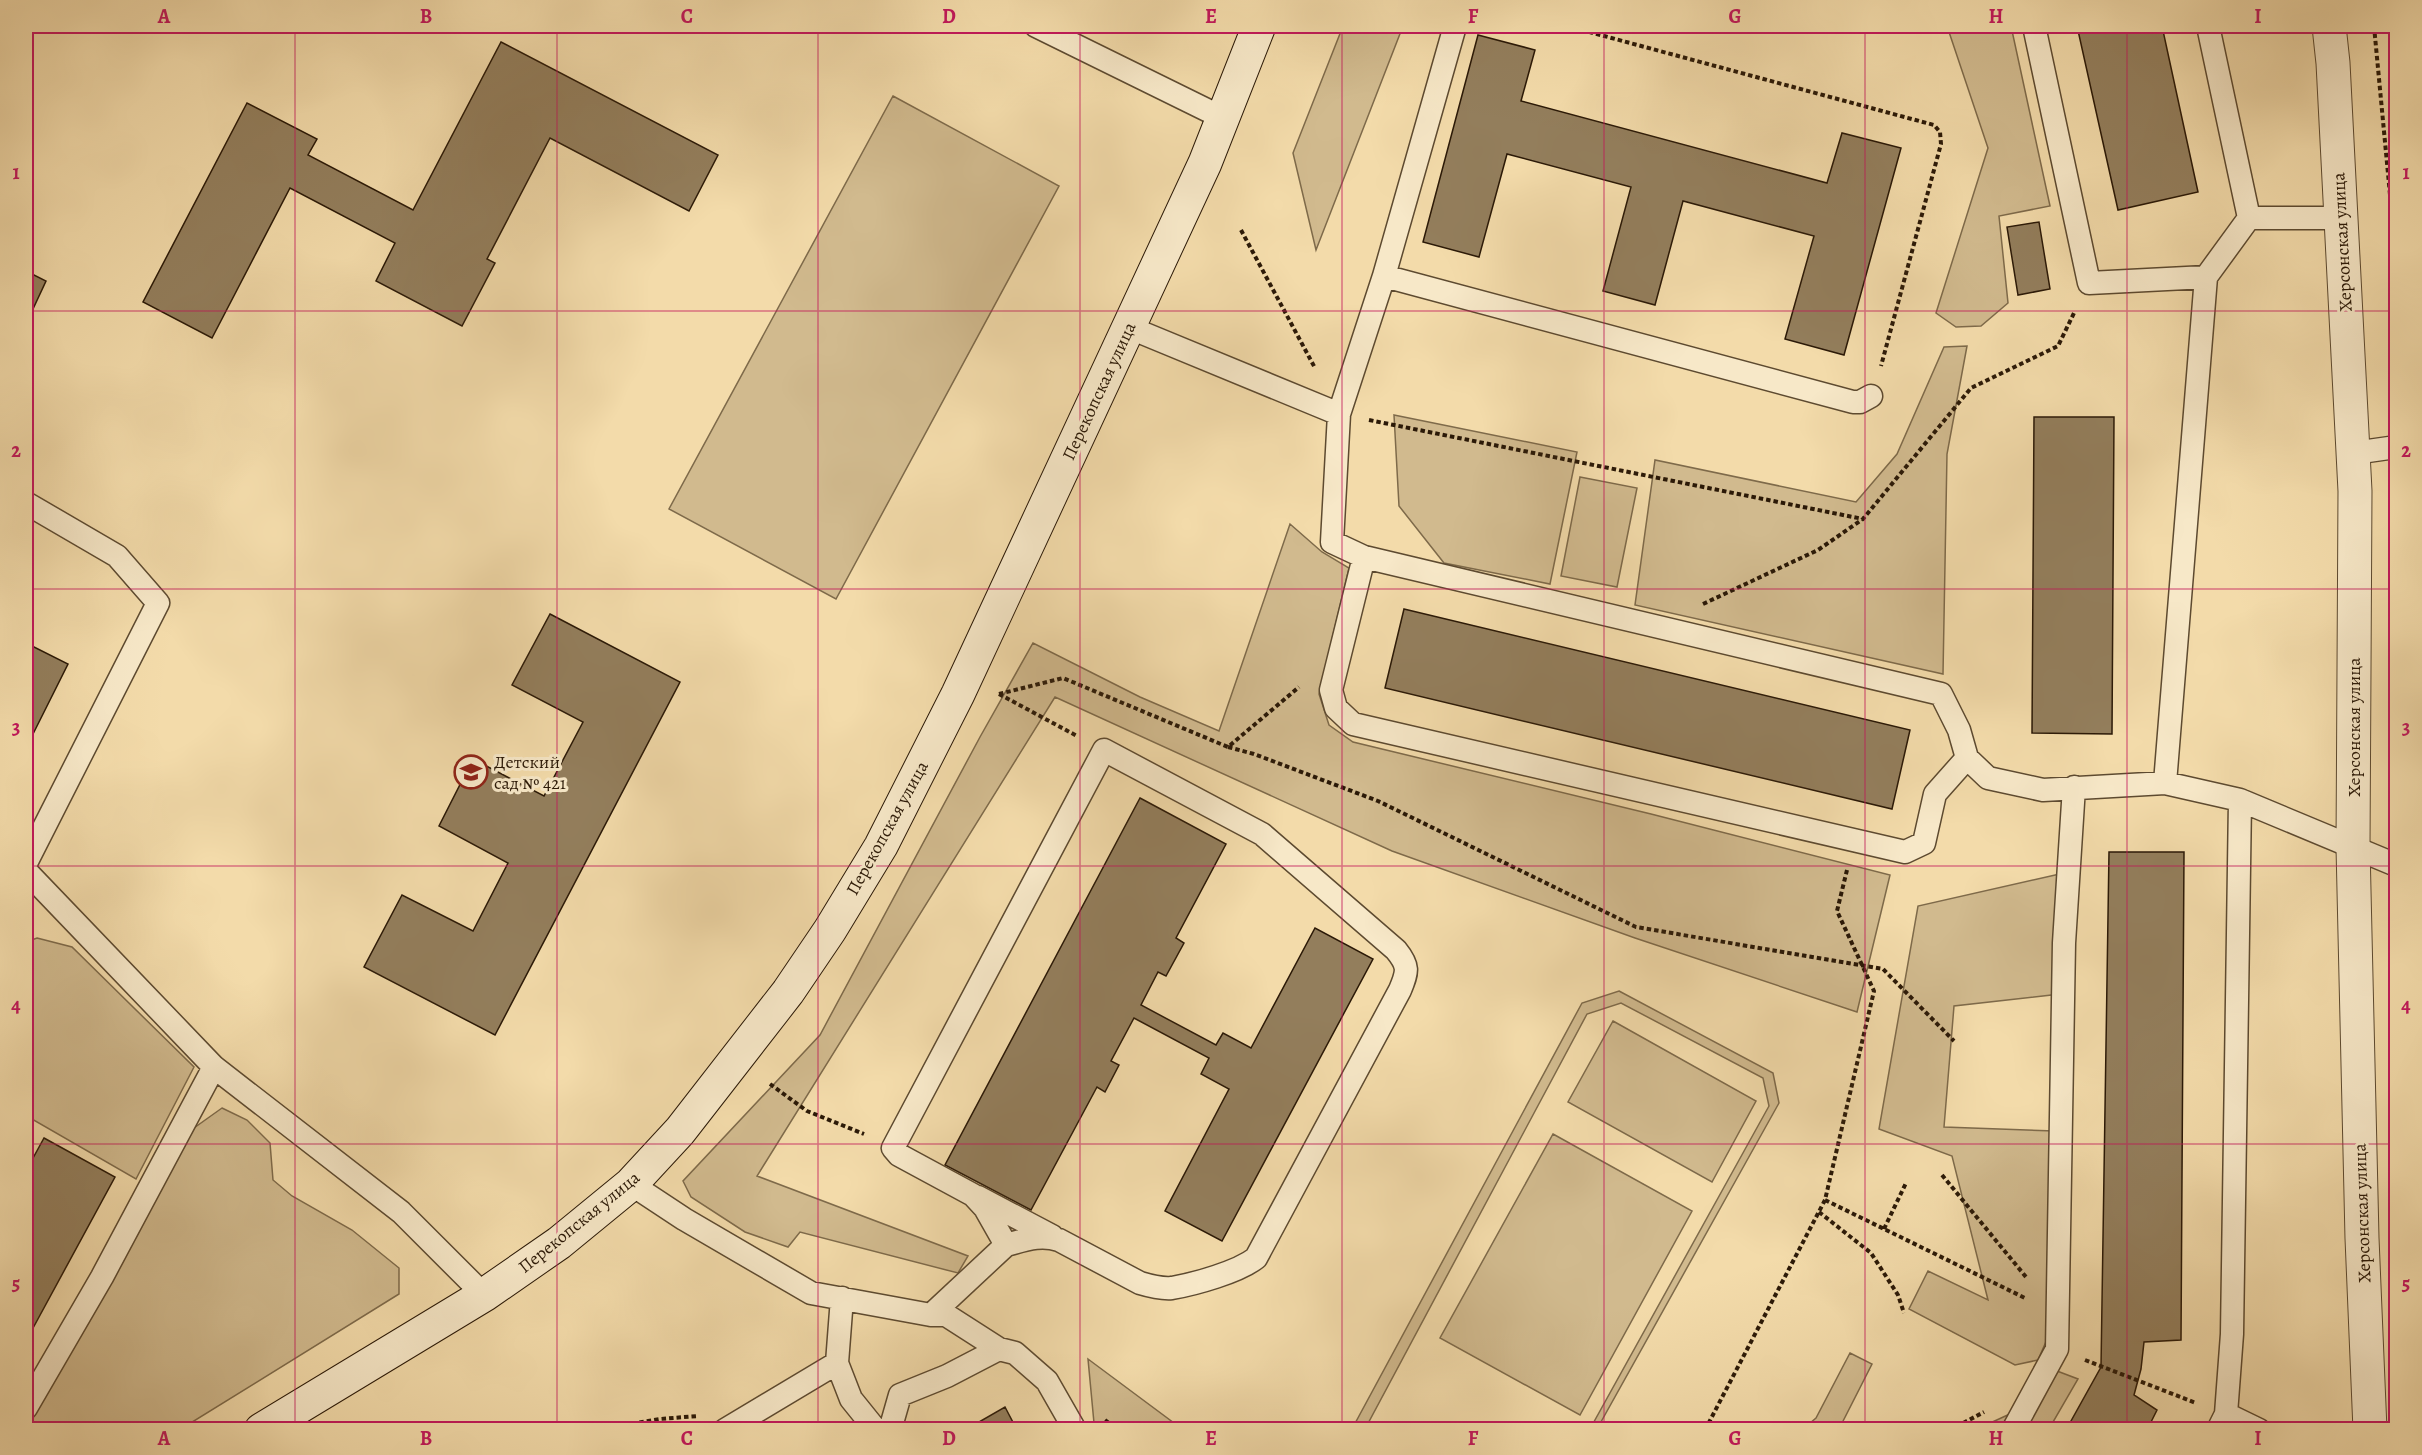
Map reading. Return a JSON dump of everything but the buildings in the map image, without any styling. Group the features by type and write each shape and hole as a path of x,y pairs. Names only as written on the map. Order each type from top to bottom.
{"street":[{"name":"Перекопская улица","path":"272,1427 484,1295 559,1243 631,1184 680,1131 758,1033 830,930 881,846 958,693 1205,163 1259,26"},
{"name":"Херсонская улица","path":"2329,26 2333,63 2354,453 2354,847 2362,1238 2370,1430"}],"lane":[{"path":"1036,26 1223,118"},
{"path":"1455,26 1384,276 1339,414 1332,542 1364,557 1941,694 1959,730 1967,758 1988,778 2043,790 2165,783 2240,800 2397,865"},
{"path":"2034,26 2089,283 2206,277"},
{"path":"2165,783 2206,277 2249,219 2208,26"},
{"path":"2249,219 2341,218"},
{"path":"1384,276 1853,402 1860,402 1871,396"},
{"path":"1128,327 1339,414"},
{"path":"2354,453 2397,447"},
{"path":"26,503 117,556 158,603 26,863"},
{"path":"1364,557 1331,690 1336,708 1353,724 1905,852 1924,843 1935,794 1967,758"},
{"path":"1104,750 1262,834 1396,950 1405,962 1407,974 1256,1258 1246,1266 1172,1288 1140,1283 899,1155 895,1152 893,1145 1104,750"},
{"path":"2013,1430 2057,1349 2059,1128 2064,943 2074,787"},
{"path":"2240,800 2232,1335 2222,1422 2259,1430"},
{"path":"26,871 214,1067 401,1212 484,1295"},
{"path":"26,1408 102,1277 214,1067"},
{"path":"631,1184 684,1219 811,1293 931,1315 945,1315 999,1349 1015,1353 1047,1381 1075,1430"},
{"path":"964,1189 986,1208 1006,1245"},
{"path":"931,1315 1006,1245 1036,1237 1059,1240"},
{"path":"842,1298 837,1363 851,1399 876,1430"},
{"path":"890,1430 900,1395 947,1376 999,1349"},
{"path":"726,1430 837,1363"}],"path":[{"path":"1567,26 1934,124 1940,132 1941,144 1871,396"},
{"path":"2374,26 2397,258"},
{"path":"1240,230 1339,414 1863,519"},
{"path":"1670,630 1704,603 1818,550 1863,519 1971,388 2058,346 2089,283"},
{"path":"1228,747 1340,652"},
{"path":"1104,750 998,694 1063,678 1228,747 1254,754 1378,801 1636,927 1882,969 1954,1041"},
{"path":"1705,1430 1826,1200 1875,991 1837,911 1854,840"},
{"path":"770,1084 807,1111 893,1145"},
{"path":"1942,1175 2057,1314"},
{"path":"1884,1229 1906,1183"},
{"path":"1826,1200 2057,1314"},
{"path":"1819,1212 1871,1253 1899,1295 1904,1313"},
{"path":"2057,1349 2222,1422"},
{"path":"595,1430 660,1419 702,1416"}],"shaded area":[{"path":"1343,26 1403,26 1316,250 1293,153"},
{"path":"1947,26 2011,26 2050,206 1999,216 2008,303 1981,326 1956,327 1936,313 1988,148"},
{"path":"893,96 1059,186 836,599 669,509"},
{"path":"1967,346 1947,454 1943,674 1635,605 1655,460 1856,502 1897,454 1944,347"},
{"path":"1394,415 1577,452 1550,584 1444,563 1399,506"},
{"path":"1580,477 1637,488 1617,587 1561,576"},
{"path":"1290,524 1322,552 1349,568 1319,694 1329,725 1353,742 1890,875 1857,1012 1635,938 1392,851 1055,697 757,1176 968,1256 958,1273 800,1232 788,1247 745,1232 691,1197 683,1181 820,1035 1033,643 1140,697 1219,731"},
{"path":"2073,871 2060,994 1954,1006 1944,1127 2054,1131 2048,1337 2038,1360 2015,1365 1909,1309 1928,1271 1988,1300 1952,1156 1879,1129 1918,906"},
{"path":"37,938 72,947 194,1067 136,1179 32,1119 26,1129 26,942"},
{"path":"1619,991 1773,1073 1779,1103 1597,1429 1590,1429 1769,1106 1763,1078 1621,1003 1587,1014 1365,1429 1352,1429 1582,1003"},
{"path":"1613,1021 1756,1101 1712,1182 1568,1102"},
{"path":"222,1108 247,1120 270,1143 273,1180 292,1196 352,1230 399,1268 399,1294 181,1429 26,1430 26,1425 194,1128"},
{"path":"1553,1134 1692,1211 1580,1415 1440,1338"},
{"path":"1850,1353 1872,1364 1839,1429 1803,1429 1816,1418"},
{"path":"1088,1359 1182,1429 1098,1429 1094,1423"},
{"path":"2057,1371 2078,1379 2049,1429 1975,1430 2038,1401"}],"place":[{"name":"Детский сад № 421","path":"471,772"}]}
